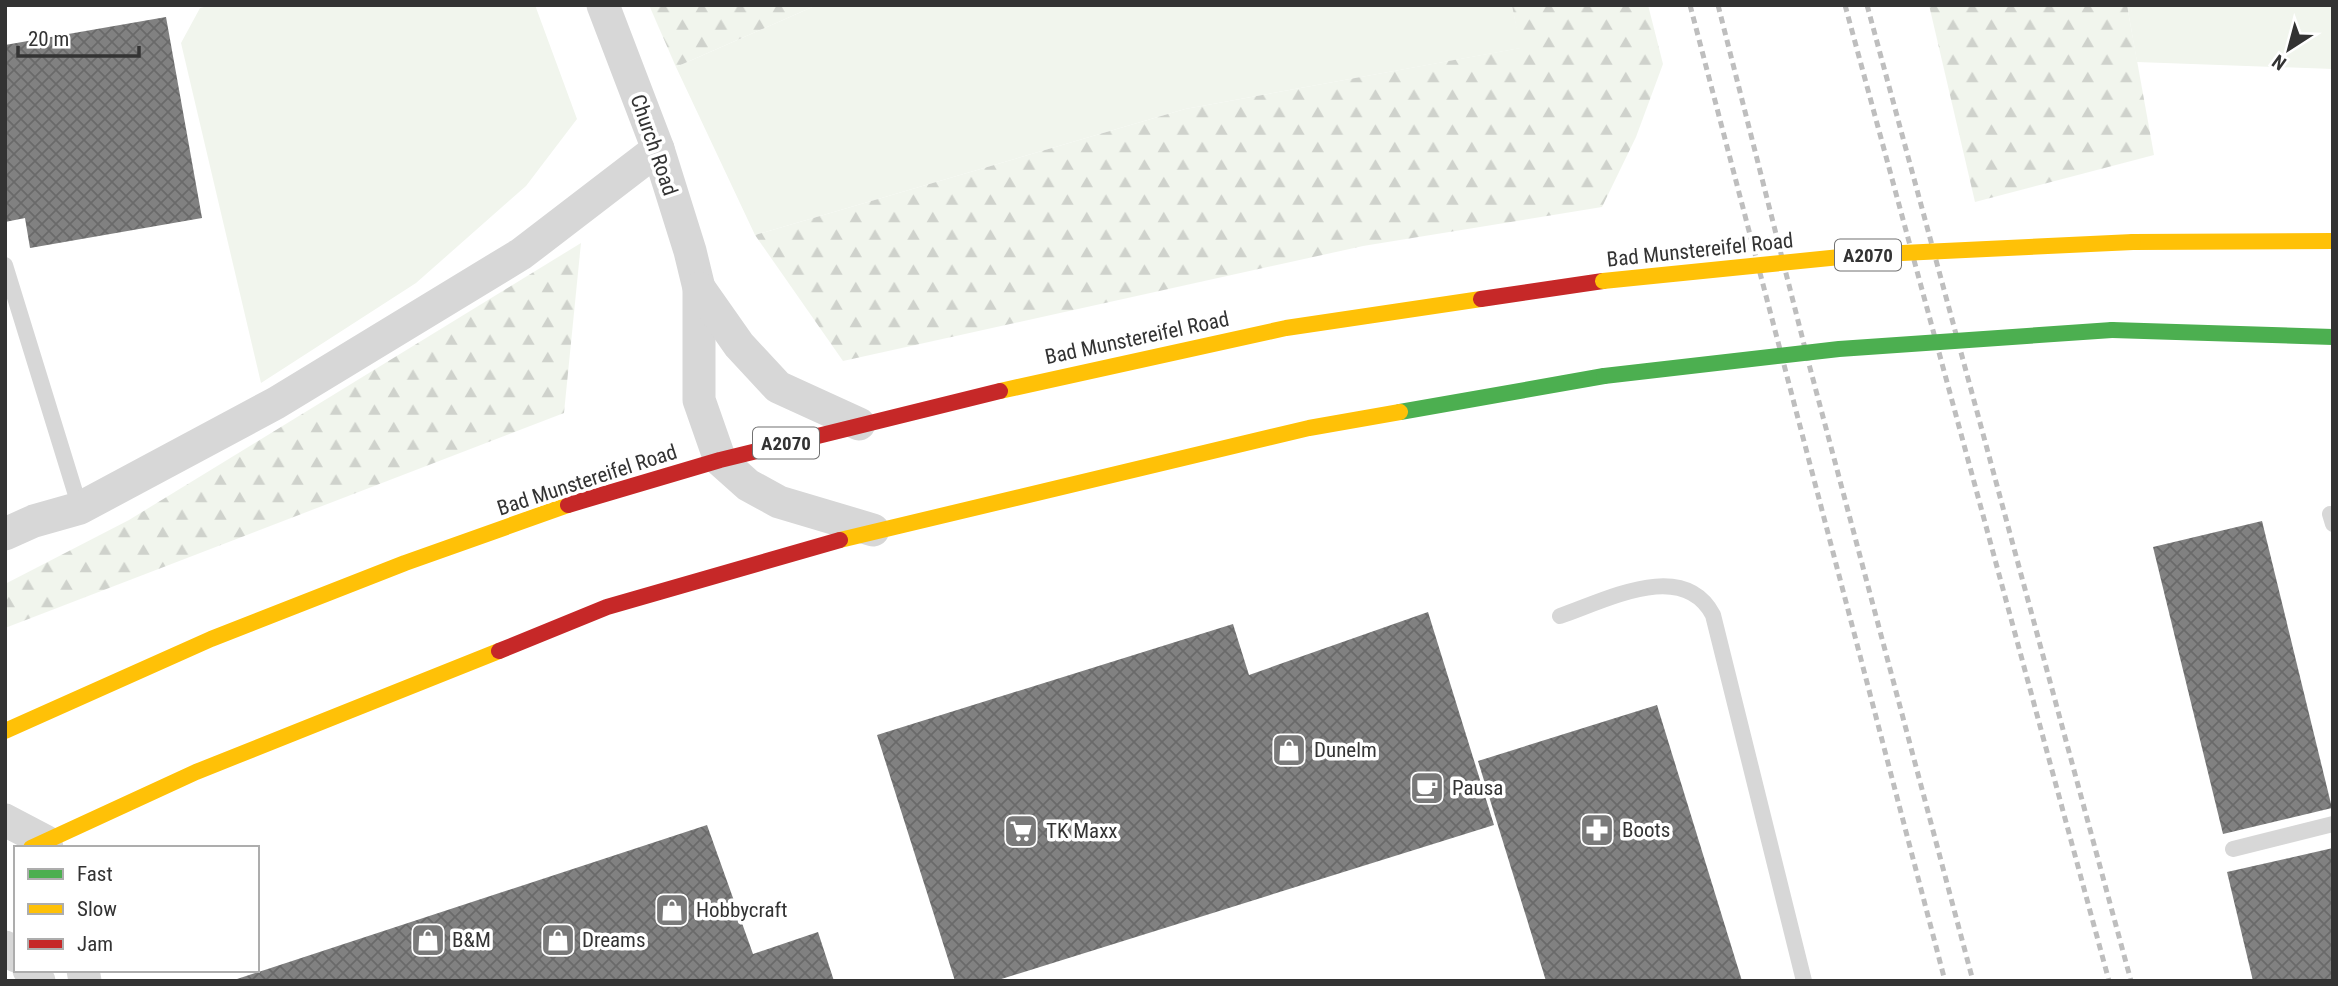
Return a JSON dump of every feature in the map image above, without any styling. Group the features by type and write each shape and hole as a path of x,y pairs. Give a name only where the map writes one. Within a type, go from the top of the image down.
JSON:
{"highway":[{"name":"Bad Munstereifel Road","path":"5,731 211,639 405,563 567,505 720,460 1079,371 1286,328 1603,281 1860,255 2133,242 2333,241"},
{"path":"41,845 196,772 607,607 873,530 1309,428 1604,376 1839,349 2112,330 2333,337"}],"street":[{"name":"Church Road","path":"603,5 658,149 699,288 699,400 720,460 748,485 779,502 873,530"},
{"path":"5,534 34,521 80,508 276,403 522,254 658,149"},
{"name":"Church Road","path":"699,288 739,345 778,387 859,424"},
{"path":"5,821 41,845"}],"lane":[{"path":"5,265 80,508"},
{"path":"1560,615 1655,586 1677,586 1692,591 1707,603 1713,615 1804,981"},
{"path":"2233,849 2333,824"}],"green space":[{"path":"212,5 535,5 577,119 526,186 416,283 261,383 181,43 200,8"},
{"path":"649,5 817,5 676,67"},
{"path":"817,5 1512,5 1521,48 1185,109 755,235 676,67"},
{"path":"1512,5 1648,5 1663,64 1636,137 1602,207 1363,246 843,361 755,235 1185,109 1520,48"},
{"path":"1929,5 2127,5 2154,155 1975,202"},
{"path":"2127,5 2333,5 2333,69 2137,62"},
{"path":"581,243 564,413 5,628 5,584 129,520"}],"building":[{"path":"166,17 202,218 30,248 25,218 5,222 5,45"},
{"path":"2262,521 2332,808 2223,834 2153,547"},
{"path":"1428,612 1494,825 995,981 955,981 877,735 1233,624 1249,675"},
{"name":"Boots","path":"1657,705 1742,981 1546,981 1478,761"},
{"path":"707,825 753,954 818,932 834,981 231,981"},
{"path":"2333,848 2333,981 2253,981 2227,872"}],"railway":[{"path":"1690,5 1945,981"},
{"path":"1718,5 1810,368 1973,981"},
{"path":"1845,5 2109,981"},
{"path":"1867,5 2131,981"}],"traffic: fast":[{"path":"2112,330 2333,337"},
{"path":"1604,376 1839,349 2112,330"},
{"path":"1400,412 1604,376"}],"traffic: slow":[{"path":"2133,242 2333,241"},
{"path":"1603,281 1860,255 2133,242"},
{"path":"1000,391 1286,328 1481,299"},
{"path":"840,540 1309,428 1400,412"},
{"path":"5,731 211,639 405,563 568,505"},
{"path":"35,846 196,772 499,651"}],"traffic: jam":[{"path":"1481,299 1603,281"},
{"path":"568,505 720,460 1000,391"},
{"path":"499,651 607,607 840,540"}],"place":[{"name":"Dunelm","path":"1289,750"},
{"name":"Pausa","path":"1427,788"},
{"name":"Boots","path":"1597,830"},
{"name":"TK Maxx","path":"1021,831"},
{"name":"Hobbycraft","path":"672,910"},
{"name":"B&M","path":"428,940"},
{"name":"Dreams","path":"558,940"}]}
